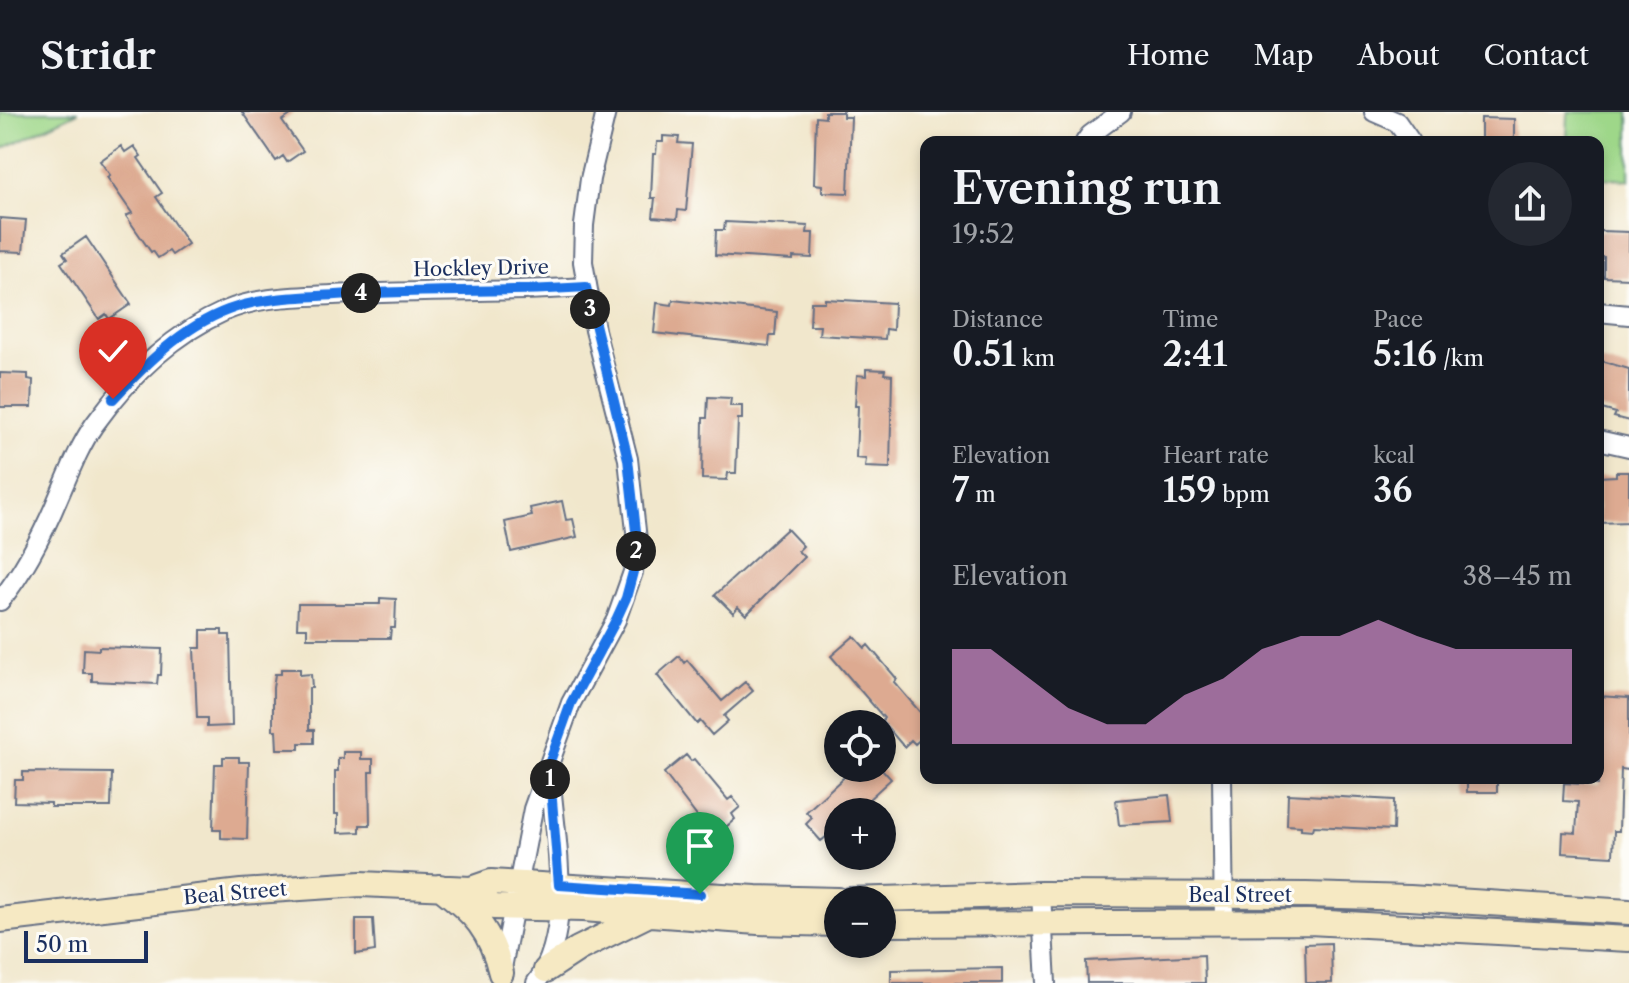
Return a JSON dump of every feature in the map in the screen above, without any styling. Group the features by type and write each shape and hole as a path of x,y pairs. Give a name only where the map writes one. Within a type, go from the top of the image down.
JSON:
{"street":[{"path":"498,978 533,809 571,703 626,598 637,540 628,459 586,287 583,243 586,203 606,112"},
{"path":"1089,136 1121,112"},
{"path":"1374,112 1397,122 1407,136"},
{"name":"Hockley Drive","path":"0,601 28,560 71,466 113,399 135,375 194,328 226,311 257,301 298,296 586,287"},
{"path":"1604,313 1629,315"},
{"path":"1604,441 1629,447"},
{"path":"541,976 559,897 549,764"},
{"path":"1222,784 1224,921"},
{"name":"Beal Street","path":"0,920 241,892 361,884 471,889 491,882 517,884 559,897 648,915 824,923"},
{"path":"440,887 461,903 484,928 492,941 498,978"},
{"name":"Beal Street","path":"471,889 493,907 513,909 559,897 824,900"},
{"path":"1041,894 1046,983"},
{"name":"Beal Street","path":"896,899 1041,894 1410,898 1629,912"},
{"path":"541,976 578,949 648,915"},
{"name":"Beal Street","path":"896,924 1224,921 1413,926 1629,939"}],"green space":[{"path":"0,112 78,112 0,150"},
{"path":"1568,112 1629,112 1629,180 1604,178 1604,136 1567,136"}],"building":[{"path":"242,112 295,112 282,121 303,151 287,162 283,156 276,161"},
{"path":"825,112 843,112 843,117 851,117 848,193 822,192 822,185 814,184 816,117 825,118"},
{"path":"1481,118 1514,119 1514,136 1481,136"},
{"path":"663,136 679,137 678,143 692,144 686,211 678,210 677,219 653,217 653,154 656,154 657,142 663,142"},
{"path":"121,146 125,152 134,146 141,156 138,158 162,193 156,197 188,244 172,255 169,251 158,258 151,252 126,216 132,213 107,177 110,175 100,161"},
{"path":"0,218 26,220 23,252 0,251"},
{"path":"725,222 808,226 807,233 813,233 812,258 793,257 793,260 715,255 716,230 724,230"},
{"path":"1604,231 1629,232 1629,278 1604,277"},
{"path":"86,237 131,304 109,319 106,314 99,319 61,263 67,259 63,253"},
{"path":"825,299 894,303 893,330 886,329 885,339 819,335 820,326 810,326 811,302 825,302"},
{"path":"673,300 777,312 775,336 770,336 769,346 654,333 657,303 672,305"},
{"path":"1604,362 1629,369 1629,421 1614,417 1616,413 1604,410"},
{"path":"866,369 885,370 884,374 892,375 890,468 865,467 866,459 856,458 857,375 866,376"},
{"path":"0,373 28,374 28,379 33,380 32,407 0,407"},
{"path":"708,397 731,398 730,406 742,406 742,419 738,419 736,473 728,473 727,480 702,479 703,418 707,418"},
{"path":"1616,472 1629,472 1629,522 1604,523 1604,477 1616,476"},
{"path":"562,501 566,520 573,519 577,537 511,552 505,522 532,516 530,508"},
{"path":"787,529 803,546 798,551 804,557 746,615 738,607 733,613 715,595"},
{"path":"380,598 396,599 395,628 391,628 390,638 307,638 307,628 297,628 298,604 380,604"},
{"path":"201,630 222,630 222,635 230,635 232,726 207,727 207,718 197,718 194,648 201,648"},
{"path":"854,636 865,648 868,645 920,712 920,739 915,744 911,740 904,747 896,738 896,710 877,710 831,656"},
{"path":"99,647 162,649 161,675 158,675 157,684 92,681 92,673 83,673 84,649 99,650"},
{"path":"679,656 684,663 687,660 722,701 745,682 753,691 724,716 728,721 712,735 700,721 697,724 657,675"},
{"path":"281,669 300,669 300,675 311,674 309,730 314,730 314,743 299,743 299,749 277,749 276,730 273,730 273,688 275,674 281,674"},
{"path":"1604,696 1629,698 1629,770 1621,769 1619,831 1614,831 1613,856 1562,853 1563,832 1576,833 1578,802 1563,801 1564,784 1604,784"},
{"path":"343,752 361,752 361,759 373,759 373,772 369,772 370,825 360,825 360,832 338,833 335,771 338,771 338,758 343,758"},
{"path":"686,755 691,761 694,759 728,800 732,797 740,807 732,814 735,819 718,834 706,820 702,823 664,773"},
{"path":"223,757 239,757 239,762 249,762 247,839 221,838 221,830 213,830 215,764 223,764"},
{"path":"23,772 112,773 111,807 51,807 51,803 14,802 15,780 23,780"},
{"path":"839,782 888,782 870,798 824,798 824,839 821,841 806,824 812,818 806,812"},
{"path":"1467,784 1497,784 1497,792 1467,792"},
{"path":"1288,794 1394,800 1393,830 1314,826 1313,830 1287,825"},
{"path":"1169,795 1172,822 1119,825 1116,800"},
{"path":"356,919 373,919 375,951 356,954"},
{"path":"1331,943 1332,983 1306,983 1305,944"},
{"path":"1204,955 1205,983 1087,983 1086,961"},
{"path":"1002,968 1002,983 891,983 891,970"}],"route":[{"path":"113,399 135,375 194,328 226,311 257,301 382,292 522,291 586,287 628,459 637,540 626,598 571,703 549,764 559,885 700,894"}]}
